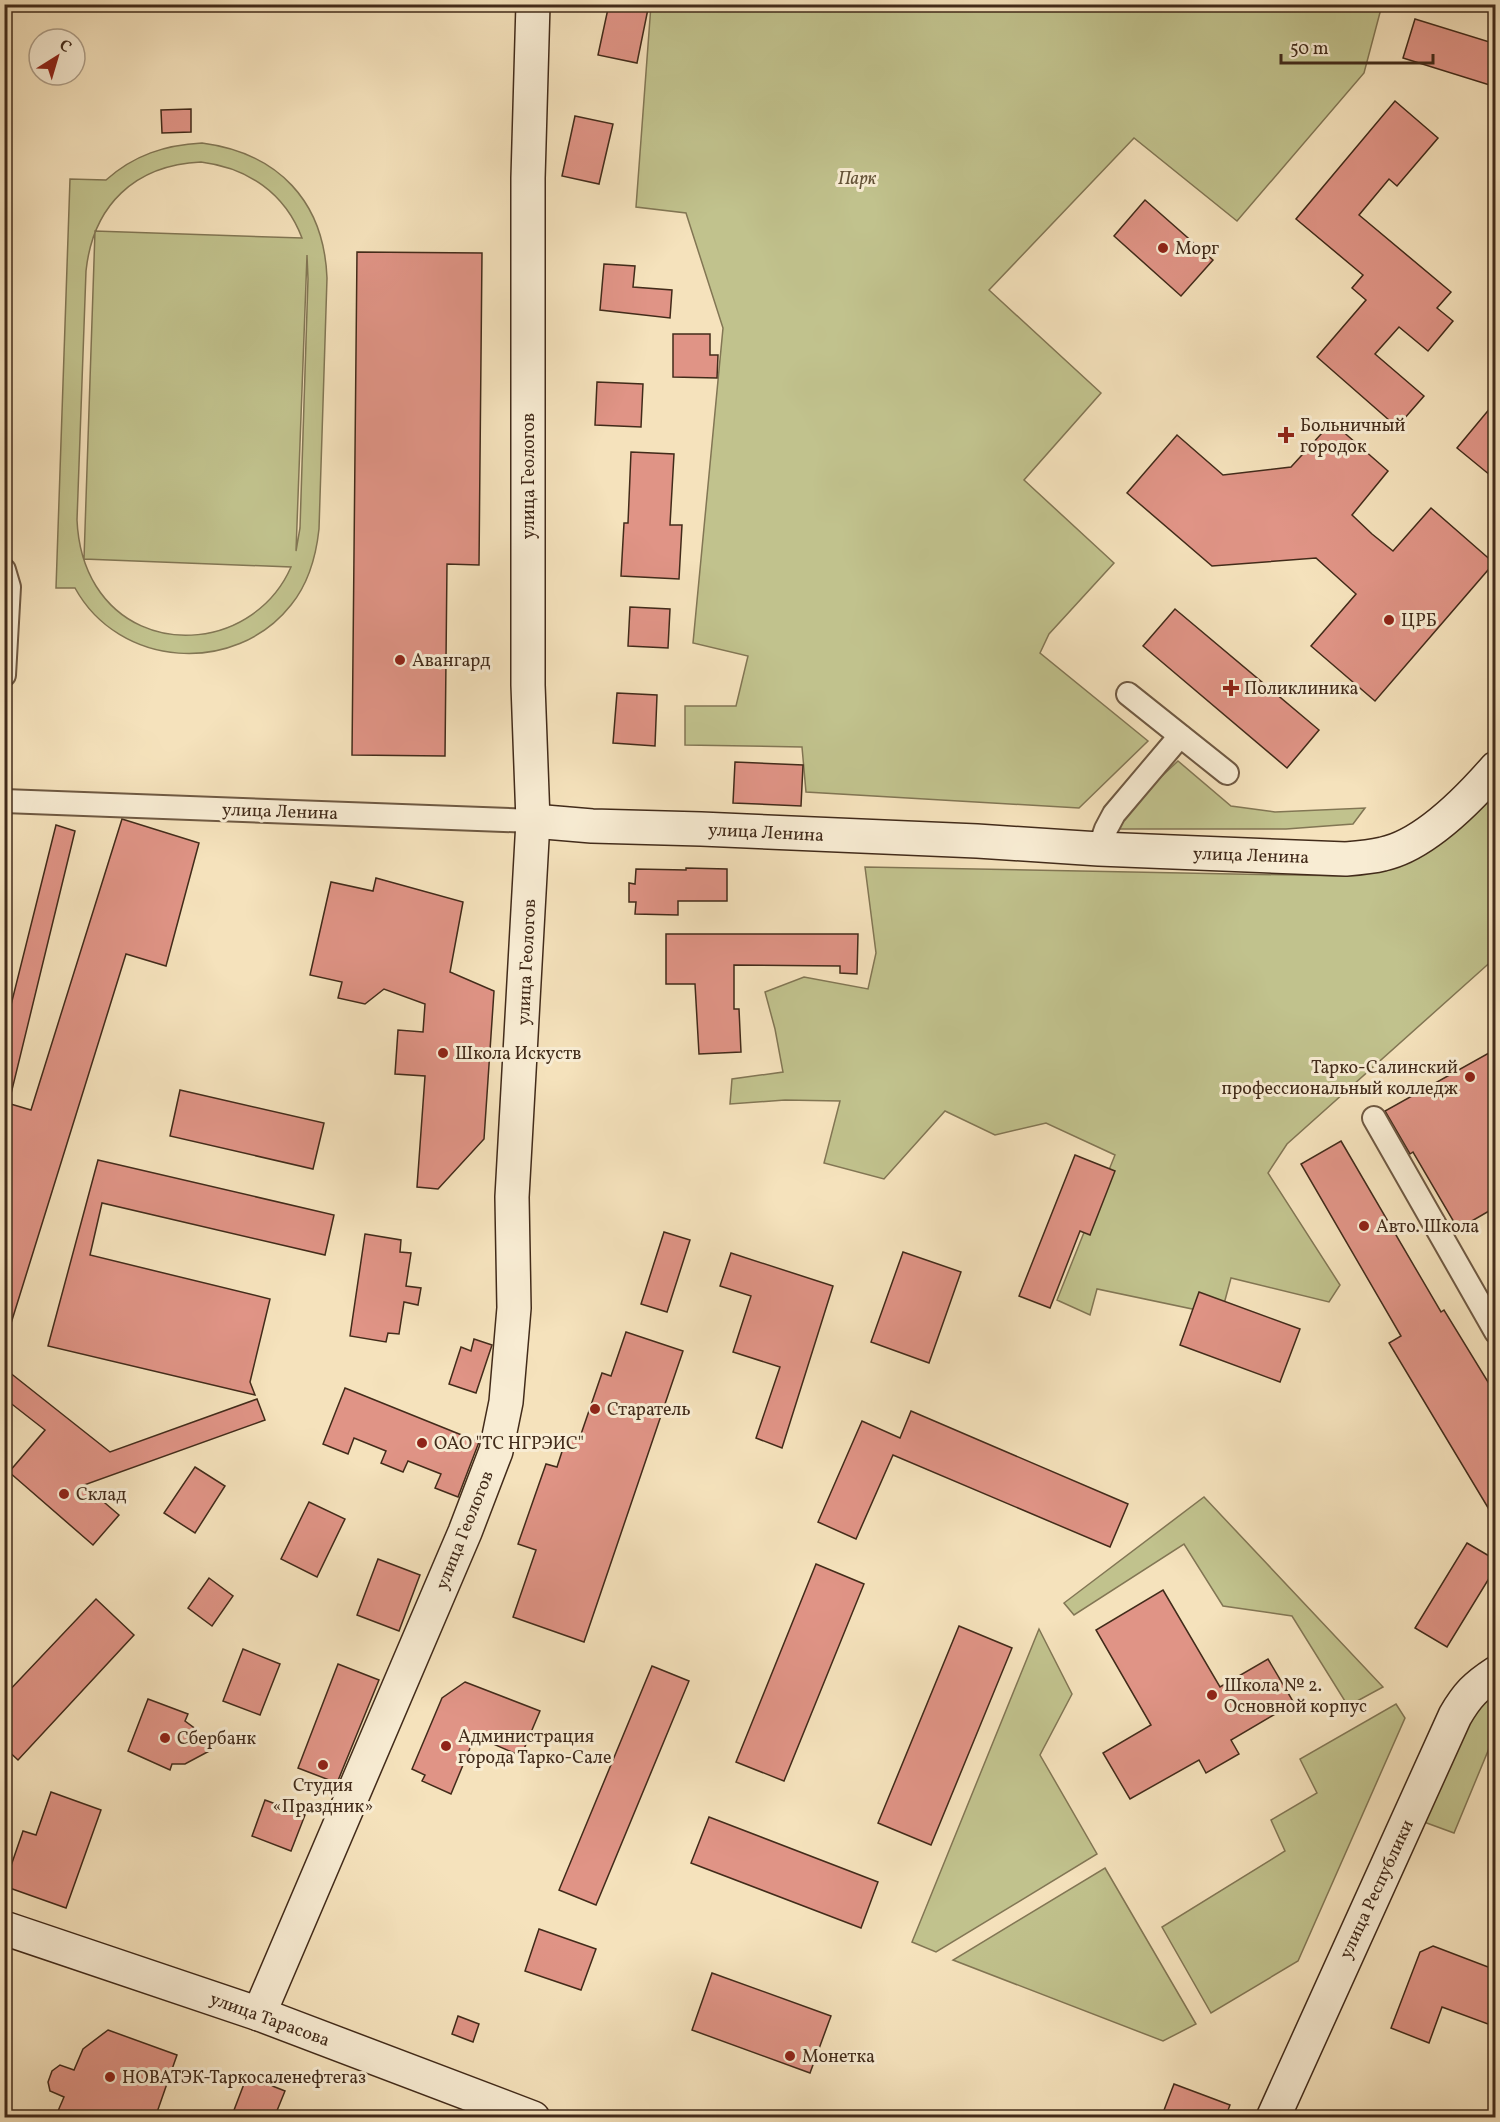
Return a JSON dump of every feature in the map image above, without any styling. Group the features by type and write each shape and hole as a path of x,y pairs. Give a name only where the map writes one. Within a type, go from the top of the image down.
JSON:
{"street":[{"name":"улица Геологов","path":"258,2014 465,1532 496,1450 506,1402 514,1308 512,1197 533,821 528,685 528,178 533,4"},
{"path":"4,570 9,587 4,675"},
{"path":"1128,694 1227,773"},
{"path":"1099,849 1114,814 1180,736"},
{"name":"улица Ленина","path":"4,801 533,821 592,826 977,841 1099,849 1346,859 1385,854 1417,839 1440,824 1496,768"},
{"path":"1374,1118 1496,1332"},
{"name":"улица Республики","path":"1273,2118 1455,1716 1464,1700 1475,1688 1496,1673"},
{"name":"улица Тарасова","path":"4,1928 258,2014 533,2118"}],"green space":[{"name":"Парк","path":"919,4 920,10 1141,4 1382,5 1364,73 1237,221 1134,138 989,290 1101,393 1024,480 1114,563 1049,634 1040,653 1148,741 1079,808 806,792 802,747 685,745 685,706 736,706 748,656 693,643 723,328 686,213 636,207 651,5"},
{"path":"202,143 253,157 274,170 292,185 306,204 317,226 324,251 327,278 319,529 314,560 303,588 291,605 267,628 240,644 210,652 178,653 148,647 119,634 95,615 75,588 56,588 70,179 106,180 128,164 151,153 175,146","holes":["201,162 234,170 263,185 286,208 302,238 96,231 108,208 137,180 177,165","95,234 84,559 291,567 274,594 252,614 226,628 198,635 169,634 141,626 116,610 96,586 88,570 82,554 77,520 86,271","307,255 300,528 296,551"]},
{"path":"1178,761 1231,806 1275,812 1365,808 1353,824 1286,829 1105,829"},
{"path":"1495,783 1495,848 1490,885 1495,907 1495,958 1287,1144 1268,1173 1340,1285 1329,1302 1231,1278 1221,1315 1097,1289 1090,1315 1057,1300 1115,1155 1046,1123 995,1135 945,1111 884,1179 824,1163 840,1101 785,1100 730,1104 732,1079 783,1072 765,992 804,977 868,989 876,953 865,867 1344,876 1460,827"},
{"path":"1204,1497 1383,1687 1348,1706 1292,1616 1223,1606 1184,1544 1074,1615 1064,1603"},
{"path":"1039,1629 1072,1694 1040,1755 1097,1854 936,1952 912,1942"},
{"path":"1495,1693 1495,1734 1454,1833 1424,1822 1464,1733 1474,1717"},
{"path":"1396,1704 1405,1718 1298,1961 1211,2013 1162,1927 1285,1851 1271,1820 1317,1793 1300,1759"},
{"path":"1105,1868 1196,2024 1163,2041 953,1960"}],"building":[{"path":"609,4 649,4 637,63 598,55"},
{"path":"1415,19 1496,44 1496,87 1403,58"},
{"path":"1395,101 1438,138 1397,186 1389,179 1359,215 1451,292 1437,308 1453,321 1428,351 1399,327 1375,354 1424,396 1397,427 1317,357 1366,300 1352,288 1363,275 1296,219"},
{"path":"191,109 191,132 162,133 161,110"},
{"path":"575,116 613,124 599,184 562,176"},
{"name":"Морг","path":"1145,200 1213,260 1181,296 1114,236"},
{"path":"357,252 482,253 479,565 447,564 445,756 352,755"},
{"path":"604,264 635,266 633,287 672,290 670,318 600,310"},
{"path":"673,334 710,334 710,355 718,355 717,378 673,377"},
{"path":"597,382 643,384 641,427 595,425"},
{"path":"1496,401 1496,480 1457,448"},
{"path":"1332,422 1388,471 1352,515 1372,534 1393,551 1431,508 1494,563 1375,701 1311,646 1356,594 1316,558 1212,566 1127,493 1177,435 1223,475 1291,467"},
{"path":"631,452 674,454 670,525 682,525 679,579 621,576 624,523 628,523"},
{"path":"630,607 670,609 668,648 628,646"},
{"name":"Поликлиника","path":"1175,609 1319,730 1287,768 1143,646"},
{"path":"617,693 657,695 655,746 613,743"},
{"path":"735,762 803,765 801,806 733,803"},
{"path":"122,819 199,843 166,966 126,954 8,1333 4,1332 4,1196 11,1174 4,1173 4,1102 31,1110"},
{"path":"56,825 75,831 11,1094 4,1093 4,1033"},
{"path":"686,868 727,869 727,901 678,901 678,915 635,914 636,902 629,902 629,883 635,884 636,869 686,870"},
{"name":"Школа Искуств","path":"376,878 463,902 450,972 494,991 484,1139 438,1189 417,1187 425,1076 395,1074 398,1030 423,1032 425,1004 384,989 365,1004 338,998 342,982 310,975 331,882 373,891"},
{"path":"666,934 858,934 857,974 840,973 840,966 734,965 734,1009 739,1009 741,1052 699,1054 695,984 666,984"},
{"path":"1496,1049 1496,1207 1458,1229 1413,1152 1410,1154 1385,1111"},
{"path":"180,1090 324,1123 313,1169 170,1136"},
{"path":"1341,1141 1441,1312 1444,1310 1496,1395 1496,1521 1389,1343 1401,1336 1301,1164"},
{"path":"1075,1155 1115,1171 1090,1235 1080,1231 1050,1308 1019,1296"},
{"path":"98,1160 334,1215 325,1255 102,1203 90,1255 270,1299 250,1382 255,1395 48,1346"},
{"path":"664,1232 690,1240 667,1312 641,1304"},
{"path":"365,1234 401,1240 400,1252 411,1253 406,1286 421,1288 418,1305 404,1302 399,1334 388,1333 386,1342 350,1336"},
{"path":"903,1252 961,1272 929,1363 871,1342"},
{"path":"731,1253 833,1286 782,1448 756,1438 780,1367 733,1352 751,1296 720,1286"},
{"path":"1199,1292 1300,1329 1280,1382 1180,1345"},
{"path":"626,1332 683,1351 584,1642 513,1617 536,1550 518,1544 546,1464 557,1467 567,1436 579,1440 602,1373 611,1376"},
{"path":"474,1339 492,1345 476,1393 449,1384 461,1347 471,1351"},
{"path":"4,1368 110,1452 257,1399 265,1420 84,1485 119,1515 93,1545 9,1472 45,1430 4,1398"},
{"name":"ОАО \"ТС НГРЭИС\"","path":"345,1388 479,1442 458,1497 435,1488 441,1474 408,1461 403,1472 381,1463 386,1451 354,1438 348,1454 323,1444"},
{"path":"911,1411 1128,1504 1110,1547 893,1455 856,1539 818,1522 862,1421 900,1438"},
{"path":"195,1467 225,1486 195,1533 164,1513"},
{"path":"309,1502 345,1519 317,1577 281,1559"},
{"path":"1467,1543 1496,1560 1496,1567 1447,1647 1415,1628"},
{"path":"378,1559 420,1575 399,1631 357,1615"},
{"path":"816,1564 864,1584 784,1781 736,1762"},
{"path":"209,1578 233,1596 212,1626 188,1608"},
{"name":"Школа № 2. Основной корпус","path":"1163,1590 1220,1687 1268,1659 1294,1703 1231,1740 1239,1754 1206,1773 1199,1760 1130,1799 1103,1753 1151,1725 1096,1630"},
{"path":"96,1599 134,1635 18,1760 4,1747 4,1696"},
{"path":"959,1626 1012,1648 931,1845 878,1823"},
{"path":"243,1649 280,1664 260,1715 223,1701"},
{"path":"338,1664 379,1680 337,1783 298,1768"},
{"path":"652,1666 689,1681 596,1905 559,1890"},
{"name":"Администрация города Тарко-Сале","path":"465,1682 540,1711 521,1756 475,1736 451,1794 422,1781 425,1775 412,1769 442,1698"},
{"name":"Сбербанк","path":"148,1699 188,1714 185,1721 197,1730 199,1743 213,1749 185,1764 172,1764 170,1770 128,1751"},
{"path":"51,1792 101,1810 66,1908 4,1886 23,1831 36,1835"},
{"path":"265,1800 305,1815 291,1851 252,1836"},
{"path":"709,1817 878,1882 861,1928 691,1863"},
{"path":"539,1929 596,1949 581,1990 525,1971"},
{"path":"1433,1946 1496,1970 1496,2027 1442,2007 1429,2043 1391,2028 1420,1952"},
{"path":"712,1973 831,2016 810,2073 692,2030"},
{"path":"458,2016 479,2024 473,2042 452,2034"},
{"name":"НОВАТЭК-Таркосаленефтегаз","path":"108,2030 177,2055 155,2118 55,2118 64,2097 50,2091 48,2082 52,2071 60,2065 74,2070 83,2049"},
{"path":"247,2076 285,2091 274,2118 231,2118"},
{"path":"1174,2084 1230,2105 1225,2118 1161,2118"}],"place":[{"name":"Морг","path":"1163,248"},
{"name":"Больничный городок","path":"1286,435"},
{"name":"ЦРБ","path":"1389,620"},
{"name":"Авангард","path":"400,660"},
{"name":"Поликлиника","path":"1231,688"},
{"name":"Школа Искуств","path":"443,1053"},
{"name":"Тарко-Салинский профессиональный колледж","path":"1470,1077"},
{"name":"Авто. Школа","path":"1364,1226"},
{"name":"Старатель","path":"595,1409"},
{"name":"ОАО \"ТС НГРЭИС\"","path":"422,1443"},
{"name":"Склад","path":"64,1494"},
{"name":"Школа № 2. Основной корпус","path":"1212,1695"},
{"name":"Сбербанк","path":"165,1738"},
{"name":"Администрация города Тарко-Сале","path":"446,1746"},
{"name":"Студия «Праздник»","path":"323,1765"},
{"name":"Монетка","path":"790,2056"},
{"name":"НОВАТЭК-Таркосаленефтегаз","path":"110,2077"}]}
